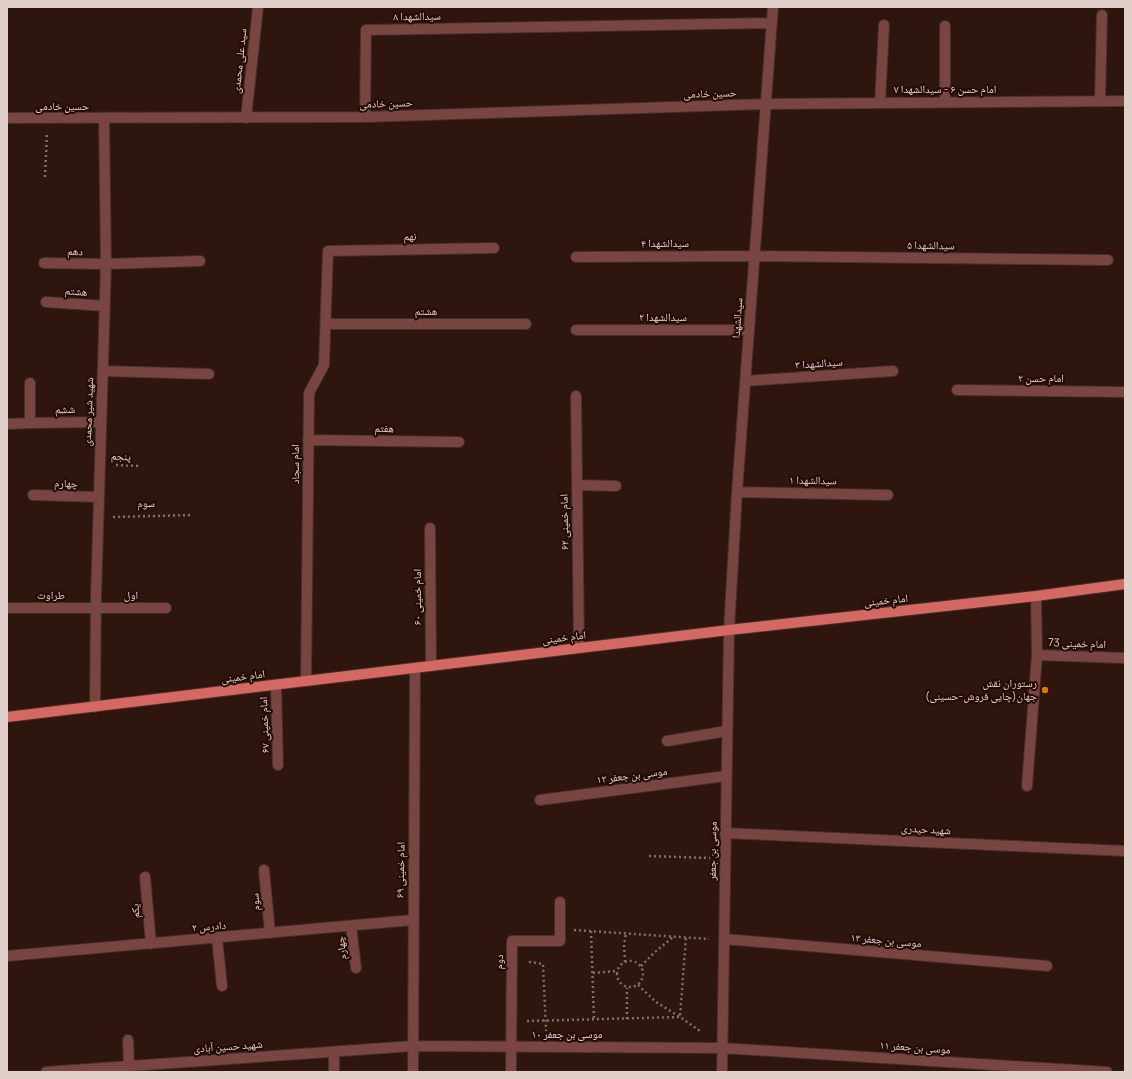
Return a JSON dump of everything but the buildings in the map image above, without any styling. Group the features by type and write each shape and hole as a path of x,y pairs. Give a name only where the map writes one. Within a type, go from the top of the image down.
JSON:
{"main road":[{"name":"امام خمینی","path":"7,717 729,630 1036,596 1125,584"}],"street":[{"name":"سید علی محمدی","path":"246,118 258,7"},
{"name":"سیدالشهدا","path":"729,630 737,492 773,7"},
{"path":"1100,101 1102,15"},
{"name":"سیدالشهدا ۸","path":"365,117 366,30 771,23"},
{"path":"880,103 884,25"},
{"path":"945,26 945,102"},
{"name":"امام حسن ۶ - سیدالشهدا ۷","path":"765,104 1125,101"},
{"name":"حسین خادمی","path":"7,118 365,117 765,104"},
{"name":"شهید شیر محمدی","path":"95,707 99,464 106,264 104,118"},
{"name":"نهم","path":"328,251 494,248"},
{"name":"امام سجاد","path":"306,681 309,392 324,365 328,251"},
{"name":"سیدالشهدا ۴","path":"576,257 754,256"},
{"name":"سیدالشهدا ۵","path":"754,256 1108,260"},
{"path":"106,264 200,261"},
{"name":"دهم","path":"44,263 106,264"},
{"name":"هشتم","path":"46,302 105,306"},
{"name":"هشتم","path":"326,324 526,324"},
{"name":"سیدالشهدا ۲","path":"576,330 749,330"},
{"path":"103,371 209,374"},
{"name":"سیدالشهدا ۳","path":"745,381 893,371"},
{"path":"30,383 30,423"},
{"name":"امام حسن ۲","path":"957,390 1125,392"},
{"name":"امام خمینی ۶۲","path":"576,396 579,648"},
{"name":"ششم","path":"7,424 101,422"},
{"name":"هفتم","path":"308,440 459,442"},
{"path":"577,485 616,486"},
{"name":"سیدالشهدا ۱","path":"737,492 888,495"},
{"name":"چهارم","path":"32,495 99,497"},
{"name":"امام خمینی ۶۰","path":"430,528 431,666"},
{"name":"امام خمینی 73","path":"1036,596 1038,654 1125,658"},
{"name":"طراوت","path":"7,608 96,608"},
{"name":"اول","path":"96,608 166,608"},
{"name":"موسی بن جعفر","path":"722,1072 729,630"},
{"path":"1027,786 1038,654"},
{"name":"امام خمینی ۶۹","path":"413,1072 415,668"},
{"name":"امام خمینی ۶۷","path":"276,685 278,765"},
{"path":"667,741 727,731"},
{"name":"موسی بن جعفر ۱۲","path":"540,800 726,776"},
{"name":"شهید حیدری","path":"726,833 1125,851"},
{"name":"سوم","path":"264,870 270,933"},
{"name":"یکم","path":"146,877 151,944"},
{"path":"560,902 560,929"},
{"name":"دادرس ۲","path":"7,956 413,920"},
{"name":"چهارم","path":"351,926 356,968"},
{"name":"دوم","path":"511,1047 512,940 560,941 560,929"},
{"path":"217,938 222,986"},
{"name":"موسی بن جعفر ۱۳","path":"724,940 1047,966"},
{"path":"128,1040 128,1066"},
{"name":"موسی بن جعفر ۱۰","path":"413,1046 722,1048"},
{"name":"شهید حسین آبادی","path":"46,1072 413,1046"},
{"path":"511,1047 511,1072"},
{"name":"موسی بن جعفر ۱۱","path":"722,1048 1107,1072"},
{"path":"334,1052 334,1072"}],"path":[{"path":"45,177 47,118"},
{"name":"پنجم","path":"99,464 141,466"},
{"name":"سوم","path":"98,517 193,515"},
{"path":"649,856 725,859"},
{"path":"560,929 724,940"},
{"path":"591,931 594,1020"},
{"path":"625,962 624,945 626,933"},
{"path":"641,966 674,936"},
{"path":"680,1017 686,937"},
{"path":"530,940 530,962 544,964 546,1047"},
{"path":"632,960 641,966 643,976 638,985 627,988 618,982 616,971 622,962 632,960"},
{"path":"593,973 616,971"},
{"path":"638,985 656,1002 680,1017"},
{"path":"627,988 627,1018"},
{"path":"511,1022 680,1017"}],"place":[{"name":"رستوران نقش جهان(چایی فروش-حسینی)","path":"1045,690"}]}
